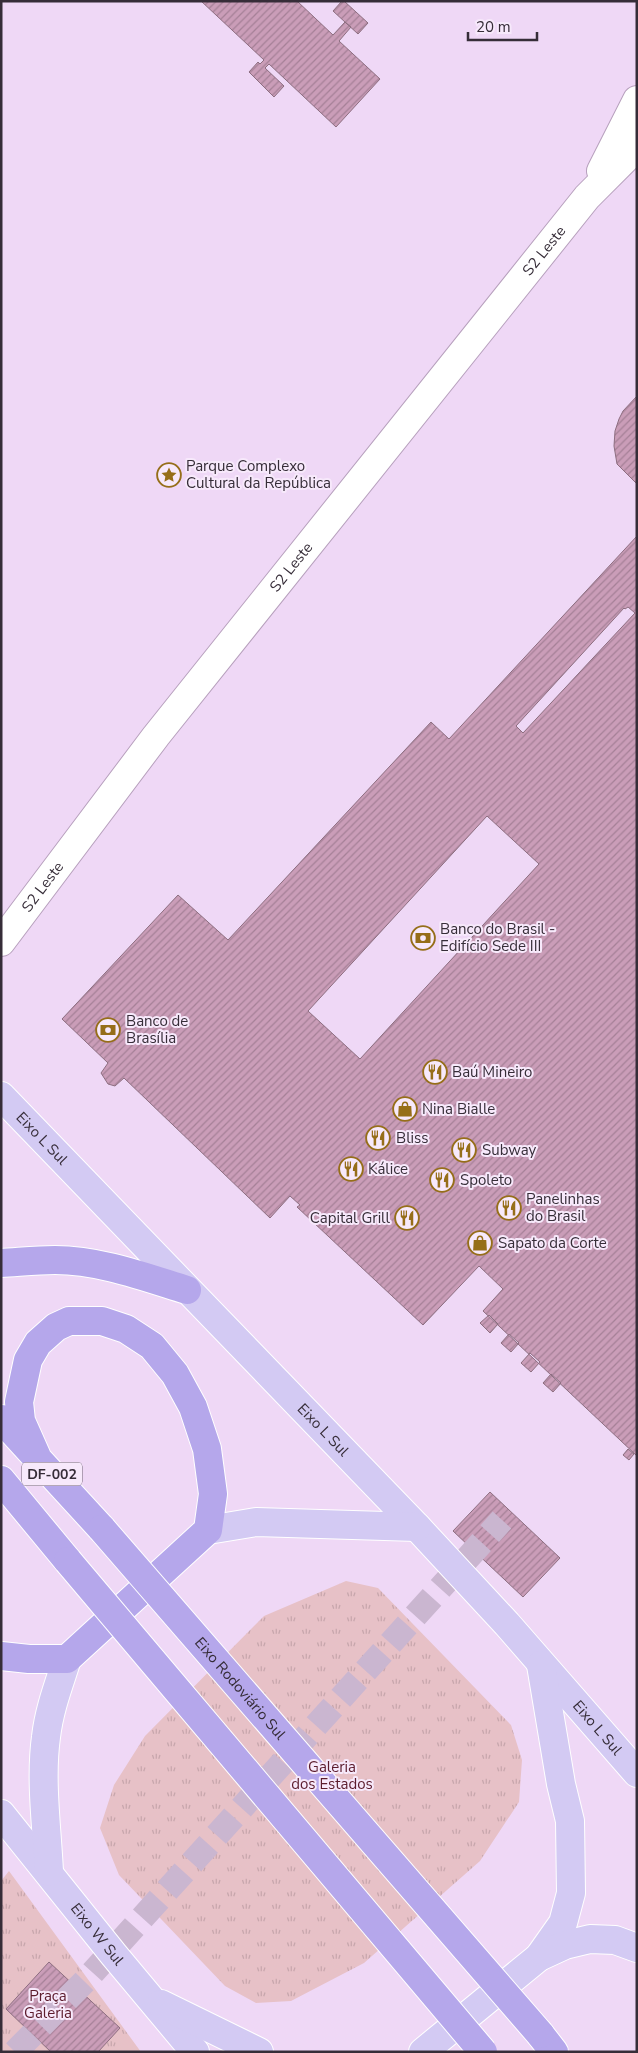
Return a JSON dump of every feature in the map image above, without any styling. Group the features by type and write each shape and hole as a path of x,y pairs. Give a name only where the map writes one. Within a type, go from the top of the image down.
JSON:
{"highway":[{"path":"1,1263 57,1260 91,1264 127,1271 187,1290"},
{"path":"1,1656 67,1659 208,1530 214,1494 207,1450 193,1407 175,1374 152,1346 126,1329 102,1321 69,1321 56,1327 38,1343 28,1360 19,1402 21,1421 37,1456"},
{"name":"Eixo Rodoviário Sul","path":"1,1419 102,1529 547,2043"},
{"name":"DF-002","path":"3,1483 483,2052"}],"main road":[{"name":"S2 Leste","path":"587,197 637,100"},
{"name":"S2 Leste","path":"1,942 156,736 587,197 637,147"},
{"name":"Eixo L Sul","path":"1,1096 418,1527 507,1624 637,1773"},
{"path":"208,1530 256,1522 418,1527"},
{"path":"49,1872 45,1781 46,1737 53,1700 67,1659"},
{"path":"540,1957 563,1923 572,1893 570,1821 561,1784 541,1665"},
{"name":"Eixo W Sul","path":"1,1814 195,2052"},
{"path":"423,2052 540,1957 565,1945 590,1939 615,1940 637,1948"},
{"path":"151,1998 259,2052"}],"green space":[{"name":"Galeria dos Estados","path":"346,1581 378,1588 511,1725 522,1760 519,1802 480,1861 364,1963 291,2001 256,2003 225,1986 119,1875 100,1828 114,1785 145,1736 264,1616"},
{"name":"Praça Galeria","path":"9,1871 141,2052 1,2052 1,1881"}],"building":[{"path":"201,1 297,1 333,35 345,22 351,27 339,41 380,79 336,127 269,64 265,68 284,86 274,97 249,72 258,62 260,64 264,60"},
{"path":"342,1 368,23 358,34 333,11"},
{"path":"637,396 637,484 617,464 614,446 615,431 619,419 623,411"},
{"path":"637,536 637,1456 483,1311 503,1289 479,1266 423,1325 297,1207 300,1205 290,1196 270,1218 124,1078 115,1086 108,1084 101,1073 108,1063 62,1019 178,895 228,940 431,722 449,739","holes":["628,607 635,613 523,733 516,726 624,608"]},
{"name":"Banco do Brasil - Edifício Sede III","path":"487,816 539,864 360,1059 308,1011"},
{"path":"489,1315 498,1324 490,1333 480,1323"},
{"path":"509,1334 519,1343 511,1352 501,1343"},
{"path":"530,1353 540,1362 531,1372 521,1363"},
{"path":"551,1374 561,1383 553,1392 543,1383"},
{"path":"628,1449 634,1454 629,1460 623,1455"},
{"path":"490,1492 560,1558 523,1597 453,1531"},
{"path":"49,1962 120,2028 98,2052 51,2052 6,2009"}],"tunnel":[{"path":"15,2052 86,1980 502,1520"}],"place":[{"name":"Parque Complexo Cultural da República","path":"169,475"},
{"name":"Banco do Brasil - Edifício Sede III","path":"423,938"},
{"name":"Banco de Brasília","path":"108,1030"},
{"name":"Baú Mineiro","path":"435,1072"},
{"name":"Nina Bialle","path":"405,1109"},
{"name":"Bliss","path":"378,1138"},
{"name":"Subway","path":"464,1150"},
{"name":"Kálice","path":"351,1169"},
{"name":"Spoleto","path":"442,1180"},
{"name":"Panelinhas do Brasil","path":"509,1208"},
{"name":"Capital Grill","path":"407,1218"},
{"name":"Sapato da Corte","path":"480,1243"}]}
